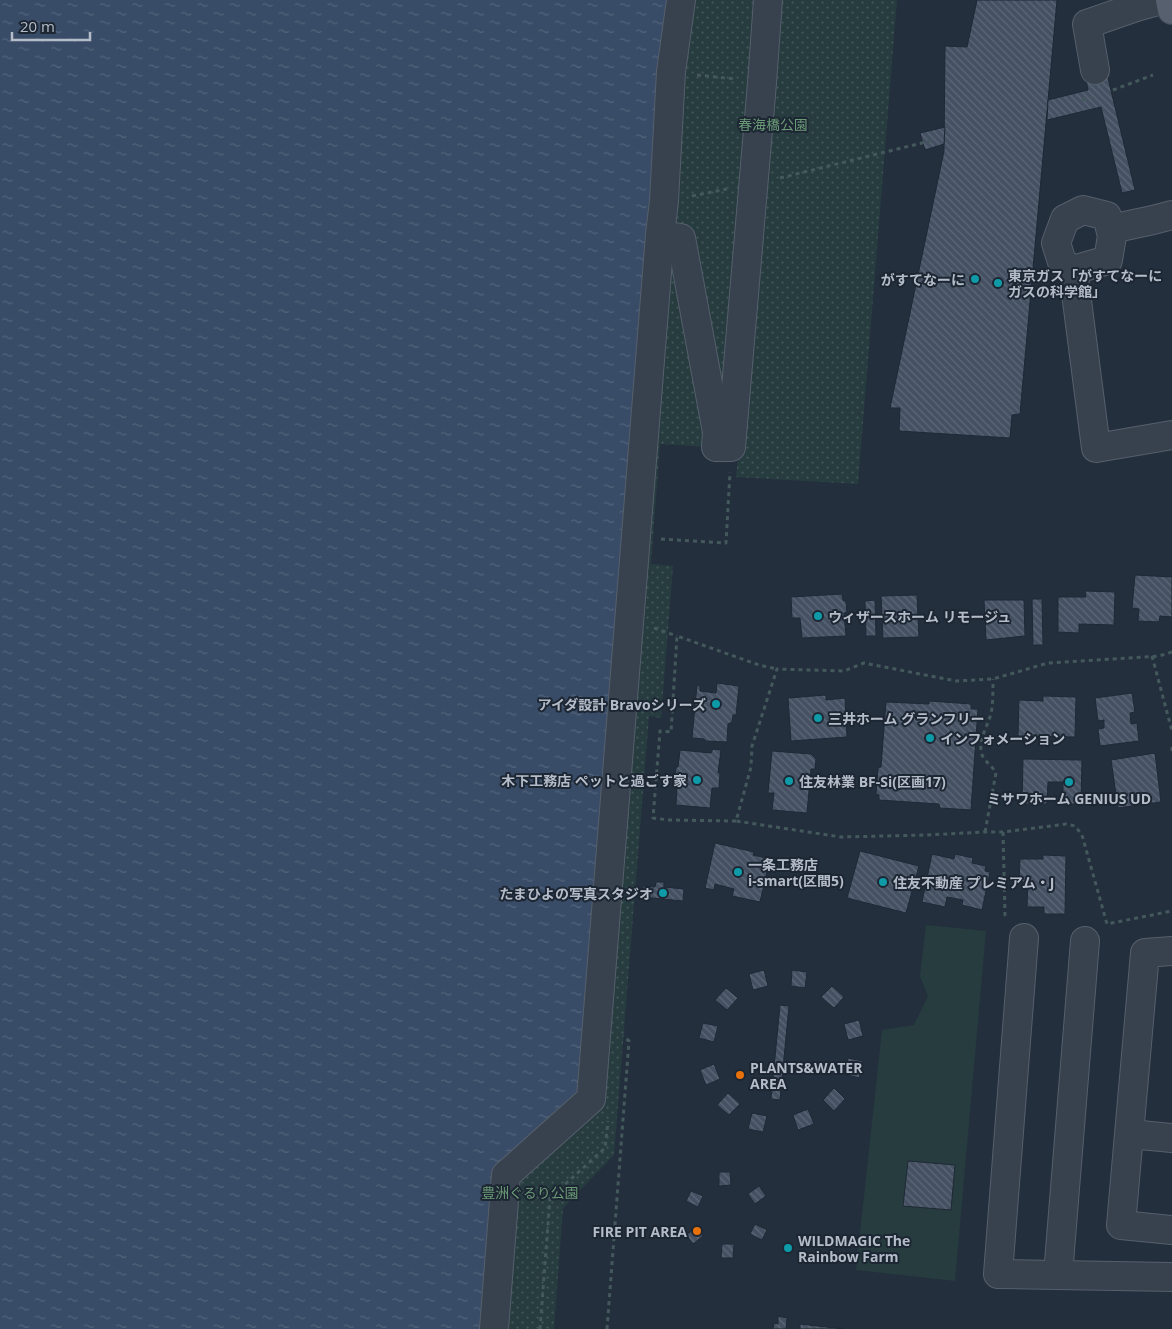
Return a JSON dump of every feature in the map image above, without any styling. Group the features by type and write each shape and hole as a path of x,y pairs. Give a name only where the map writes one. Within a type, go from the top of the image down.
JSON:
{"main road":[{"path":"1170,0 1172,10"}],"street":[{"path":"494,1329 506,1175 591,1099 664,201 671,72 681,0"},
{"path":"660,235 681,238 717,432 716,448 731,447 768,0"},
{"path":"1096,70 1087,24 1161,0"},
{"path":"1073,270 1108,260 1112,236 1107,216 1083,210 1065,220 1056,243 1062,262 1073,270 1096,448 1172,435"},
{"path":"1111,229 1172,215"},
{"path":"1024,938 998,1274 1172,1277"},
{"path":"1058,1275 1085,941"},
{"path":"1172,951 1145,953 1121,1225 1172,1230"},
{"path":"1130,1134 1172,1138"}],"path":[{"path":"671,72 762,83"},
{"path":"664,201 754,184 930,142"},
{"path":"656,538 726,543 731,447"},
{"path":"648,626 759,665 777,669 844,671 864,663 956,681 992,679 1048,664 1159,656 1172,652"},
{"path":"678,636 671,732 660,731 653,818 736,821 841,837 1003,832 1066,824 1075,826 1082,835 1107,924 1172,911"},
{"path":"1152,656 1172,731"},
{"path":"736,821 751,768 752,746 777,669"},
{"path":"985,832 996,772 983,758 981,748 983,732 992,709 992,679"},
{"path":"1172,747 1172,752"},
{"path":"1003,832 1005,915 1024,938"},
{"path":"607,1329 629,1041 616,1031"},
{"path":"540,1329 550,1198 605,1148"}],"green space":[{"path":"669,0 897,0 858,484 736,477 739,449 660,444 651,564 673,566 661,718 649,716 614,1155 563,1208 554,1329 482,1329"},
{"path":"926,925 986,931 955,1281 856,1270 882,1030 914,1025 928,996 920,976"}],"water":[{"path":"0,0 668,0 586,1095 492,1173 480,1329 0,1329"}],"building":[{"name":"がすてなーに","path":"977,0 1057,0 1020,414 1012,415 1010,438 899,431 900,408 890,408 944,151 945,46 967,47"},
{"path":"1107,74 1135,190 1122,193 1101,107 1047,120 1048,100 1088,90 1086,80"},
{"path":"945,127 944,144 925,150 920,133"},
{"path":"1135,575 1172,577 1172,617 1160,616 1159,622 1138,621 1139,609 1132,608"},
{"path":"1085,591 1115,592 1114,625 1079,624 1079,633 1058,632 1058,597 1086,597"},
{"name":"ウィザースホーム リモージュ","path":"842,594 843,600 846,602 847,612 844,613 846,636 802,638 800,618 792,618 791,597"},
{"path":"917,595 919,637 883,638 881,596"},
{"path":"1032,599 1042,599 1043,645 1033,645"},
{"path":"875,600 876,636 866,636 865,601"},
{"path":"984,600 1024,600 1025,636 986,640"},
{"name":"アイダ設計 Bravoシリーズ","path":"717,683 739,686 736,715 733,715 732,722 728,724 727,742 692,738 697,685 700,686 700,691 716,693"},
{"path":"1132,693 1135,712 1130,713 1131,724 1137,723 1139,741 1100,746 1098,729 1104,728 1104,720 1098,721 1095,698"},
{"name":"三井ホーム グランフリー","path":"826,695 826,700 845,698 847,737 791,741 788,698"},
{"path":"1043,696 1076,697 1075,737 1018,736 1019,700 1043,701"},
{"name":"インフォメーション","path":"929,701 971,704 971,709 978,709 971,810 940,808 939,804 879,800 879,795 876,794 878,768 881,767 886,702 929,704"},
{"name":"木下工務店 ペットと過ごす家","path":"713,749 721,750 718,773 720,773 719,788 712,788 710,808 676,805 677,788 674,788 680,750 711,753"},
{"name":"住友林業 BF-Si(区画17)","path":"772,751 811,754 816,759 815,769 811,769 807,813 772,810 774,793 768,793"},
{"path":"1155,753 1161,802 1118,808 1111,760"},
{"name":"ミサワホーム GENIUS UD","path":"1023,759 1082,760 1081,804 1063,804 1063,782 1048,782 1047,804 1022,804"},
{"name":"一条工務店 i-smart(区間5)","path":"715,843 754,852 753,855 770,859 760,902 732,896 734,889 715,884 714,890 705,888"},
{"name":"住友不動産 プレミアム・J","path":"860,851 919,866 906,913 847,898"},
{"path":"932,854 954,859 955,854 973,858 972,863 986,866 985,871 990,872 982,910 962,905 963,900 947,897 945,907 922,902"},
{"path":"1043,855 1066,856 1065,914 1044,914 1044,907 1027,907 1028,882 1019,882 1020,859 1043,859"},
{"name":"たまひよの写真スタジオ","path":"656,882 664,882 664,887 684,889 683,901 642,897 643,886 655,887"},
{"path":"764,970 768,986 753,990 749,974"},
{"path":"792,970 807,972 805,988 791,986"},
{"path":"832,986 844,997 834,1008 821,997"},
{"path":"726,988 738,998 727,1010 715,1000"},
{"path":"780,1005 789,1006 780,1100 771,1099"},
{"path":"859,1020 863,1036 848,1040 844,1024"},
{"path":"703,1023 718,1026 714,1042 699,1038"},
{"path":"848,1058 863,1061 859,1078 844,1074"},
{"path":"714,1064 720,1079 706,1085 700,1070"},
{"path":"834,1088 845,1099 834,1111 823,1100"},
{"path":"728,1093 740,1104 729,1115 717,1105"},
{"path":"808,1109 814,1124 798,1130 793,1115"},
{"path":"752,1113 767,1116 763,1132 748,1129"},
{"path":"908,1161 955,1165 951,1210 903,1206"},
{"path":"719,1172 730,1172 731,1185 719,1186"},
{"path":"759,1186 766,1196 755,1204 748,1194"},
{"path":"691,1191 703,1196 698,1207 686,1201"},
{"path":"755,1224 767,1230 762,1240 750,1234"},
{"path":"697,1227 703,1236 693,1244 686,1235"},
{"path":"722,1244 734,1244 733,1258 721,1258"},
{"path":"778,1316 787,1318 786,1329 773,1329 774,1323 778,1324"},
{"path":"800,1324 844,1329 800,1329"}],"place":[{"name":"がすてなーに","path":"975,279"},
{"name":"東京ガス「がすてなーに ガスの科学館」","path":"998,283"},
{"name":"ウィザースホーム リモージュ","path":"818,616"},
{"name":"アイダ設計 Bravoシリーズ","path":"716,704"},
{"name":"三井ホーム グランフリー","path":"818,718"},
{"name":"インフォメーション","path":"930,738"},
{"name":"木下工務店 ペットと過ごす家","path":"697,780"},
{"name":"住友林業 BF-Si(区画17)","path":"789,781"},
{"name":"ミサワホーム GENIUS UD","path":"1069,782"},
{"name":"一条工務店 i-smart(区間5)","path":"738,872"},
{"name":"住友不動産 プレミアム・J","path":"883,882"},
{"name":"たまひよの写真スタジオ","path":"663,893"},
{"name":"PLANTS&WATER AREA","path":"740,1075"},
{"name":"FIRE PIT AREA","path":"697,1231"},
{"name":"WILDMAGIC The Rainbow Farm","path":"788,1248"}],"park label":[{"name":"春海橋公園","path":"773,124"},
{"name":"豊洲ぐるり公園","path":"530,1192"}]}
